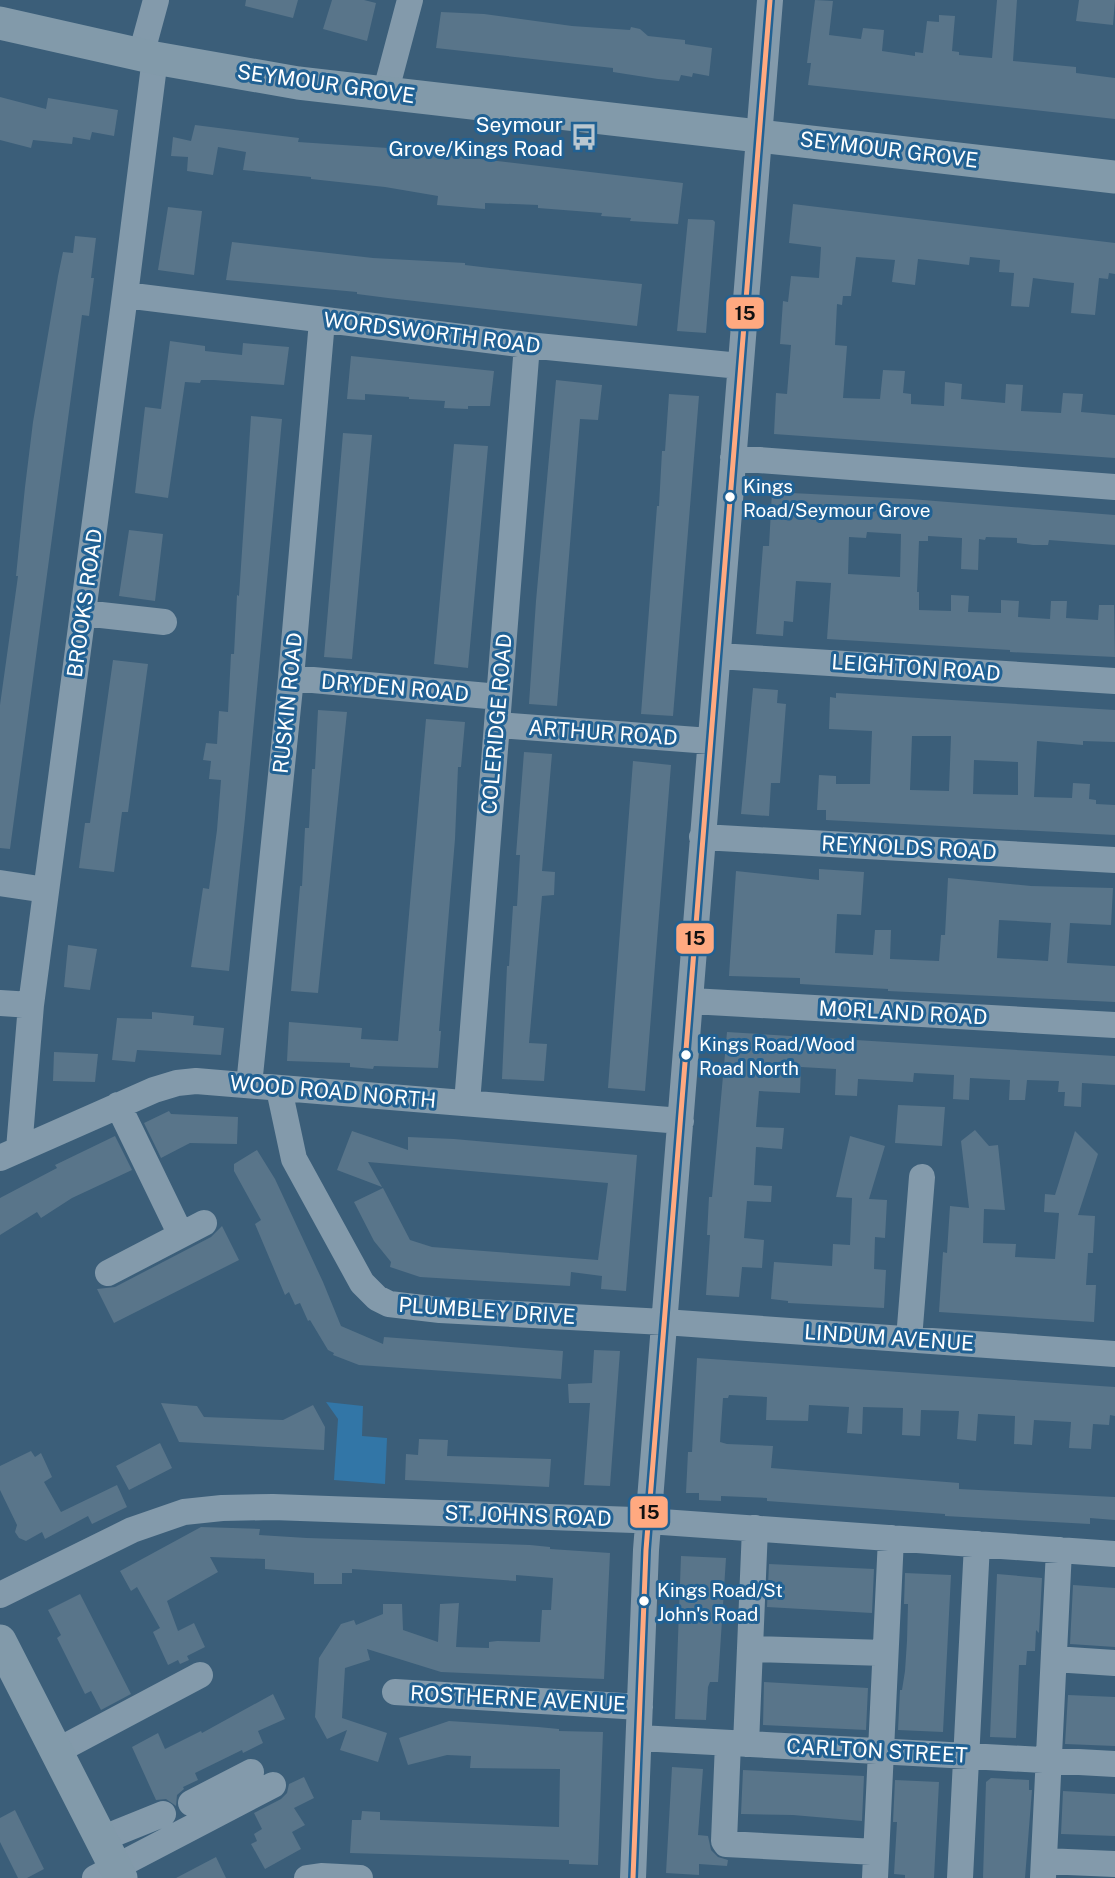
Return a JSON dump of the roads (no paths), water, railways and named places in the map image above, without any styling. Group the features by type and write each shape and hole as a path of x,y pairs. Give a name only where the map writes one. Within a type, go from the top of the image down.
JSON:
{"main road":[{"name":"SEYMOUR GROVE","path":"0,23 148,57 298,83 1115,177"},
{"path":"0,1641 57,1751 108,1865"}],"street":[{"name":"BROOKS ROAD","path":"10,1154 125,295 156,0"},
{"path":"385,94 410,0"},
{"path":"632,1878 648,1521 770,0"},
{"name":"WORDSWORTH ROAD","path":"125,295 527,345 740,366"},
{"name":"RUSKIN ROAD","path":"249,1085 291,678 322,321"},
{"name":"COLERIDGE ROAD","path":"467,1103 527,345"},
{"path":"733,458 1115,487"},
{"path":"83,613 164,622"},
{"name":"LEIGHTON ROAD","path":"718,656 1115,681"},
{"name":"DRYDEN ROAD","path":"291,678 499,697"},
{"name":"ARTHUR ROAD","path":"497,725 710,741"},
{"name":"REYNOLDS ROAD","path":"702,836 1115,860"},
{"path":"0,883 46,890"},
{"name":"MORLAND ROAD","path":"691,1001 1115,1025"},
{"path":"0,1003 30,1005"},
{"name":"WOOD ROAD NORTH","path":"10,1154 118,1105 177,1083 196,1081 681,1121"},
{"name":"PLUMBLEY DRIVE","path":"279,1089 293,1159 362,1283 377,1298 389,1304 440,1310 664,1322"},
{"path":"118,1105 181,1236"},
{"path":"909,1339 922,1177"},
{"path":"108,1273 204,1223"},
{"name":"LINDUM AVENUE","path":"664,1322 1115,1354"},
{"name":"ST. JOHNS ROAD","path":"0,1595 132,1530 184,1512 222,1508 273,1507 648,1521 1115,1553"},
{"path":"755,1528 750,1649 724,1840 726,1844 876,1852"},
{"path":"875,1878 891,1538"},
{"path":"960,1878 977,1544"},
{"path":"1059,1550 1044,1869 1115,1864"},
{"path":"750,1649 885,1653"},
{"path":"1054,1659 1115,1662"},
{"path":"57,1751 200,1675"},
{"name":"ROSTHERNE AVENUE","path":"395,1692 640,1707"},
{"name":"CARLTON STREET","path":"639,1738 1115,1764"},
{"path":"108,1865 262,1779 191,1803"},
{"path":"108,1865 163,1814"},
{"path":"307,1878 360,1878"}],"place":[{"name":"Seymour Grove/Kings Road","path":"584,137"},
{"name":"Kings Road/Seymour Grove","path":"730,497"},
{"name":"Kings Road/Wood Road North","path":"686,1055"},
{"name":"Kings Road/St John's Road","path":"644,1601"}]}
